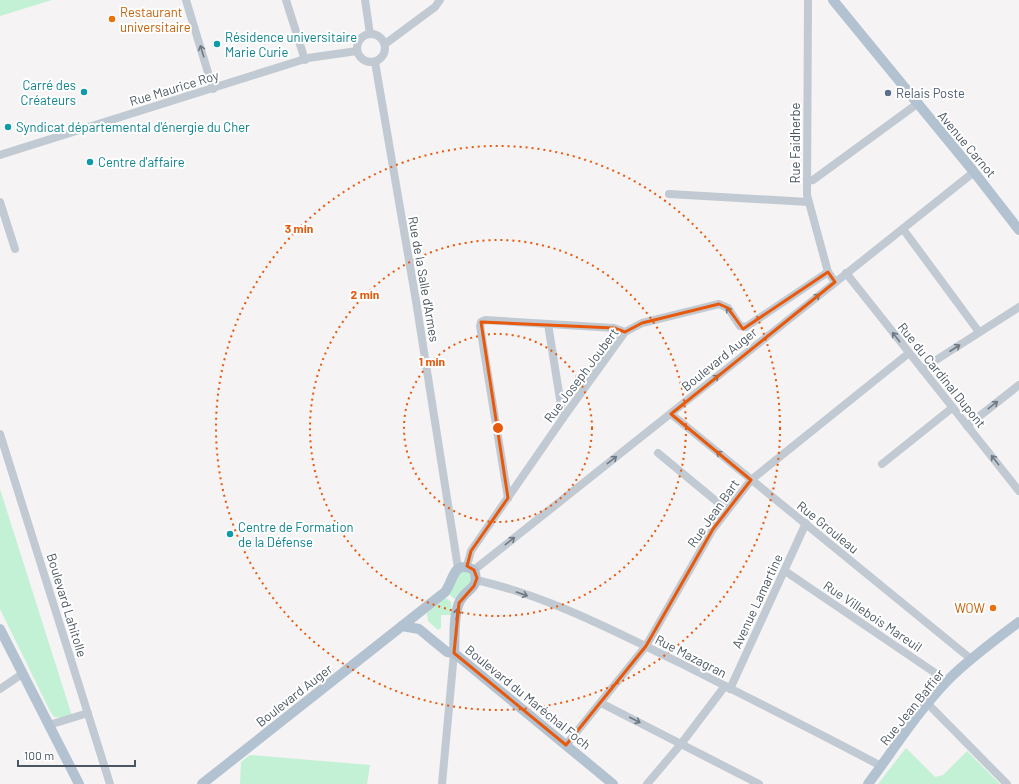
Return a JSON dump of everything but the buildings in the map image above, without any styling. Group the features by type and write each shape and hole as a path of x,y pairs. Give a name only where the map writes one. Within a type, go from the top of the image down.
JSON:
{"main road":[{"name":"Avenue Carnot","path":"833,0 974,172 1019,230"},
{"name":"Boulevard Auger","path":"202,784 445,592 473,572"},
{"path":"454,653 459,603 474,586 473,572"},
{"path":"425,608 420,616 422,628 429,637 443,642 450,641 455,635"},
{"name":"Rue Jean Baffier","path":"868,784 947,681 971,659 1019,622"},
{"name":"Boulevard du Maréchal Foch","path":"402,626 419,629 447,652 454,653 613,784"},
{"path":"0,629 79,784"}],"street":[{"path":"186,0 213,89"},
{"path":"286,0 305,60"},
{"path":"364,0 370,34"},
{"path":"385,44 435,6 440,0"},
{"name":"Rue Faidherbe","path":"808,0 806,181 808,202 828,272 835,282"},
{"path":"370,34 376,35 382,39 385,44 383,55 375,62 364,60 357,51 358,43 363,37 370,34"},
{"name":"Rue Maurice Roy","path":"0,155 305,60 357,51"},
{"name":"Rue de la Salle d'Armes","path":"375,62 456,548 473,572"},
{"path":"806,181 813,180 917,104"},
{"name":"Boulevard Auger","path":"473,572 974,172"},
{"path":"669,194 808,202"},
{"path":"0,202 15,249"},
{"path":"903,229 980,332"},
{"name":"Rue Joseph Joubert","path":"473,572 471,551 563,418 625,332 642,323 719,304 728,308 740,326 746,327 828,272"},
{"name":"Rue du Cardinal Dupont","path":"846,273 1019,491"},
{"path":"922,369 1019,307"},
{"path":"508,498 480,326 481,322 485,320 614,328 625,332"},
{"path":"548,324 563,418"},
{"name":"Rue Jean Bart","path":"566,745 646,646 713,529 751,480 909,353"},
{"path":"967,426 1019,385"},
{"path":"882,464 952,408"},
{"name":"Rue Grouleau","path":"671,414 971,659"},
{"name":"Boulevard Lahitolle","path":"0,434 110,784"},
{"path":"658,453 727,510"},
{"name":"Avenue Lamartine","path":"647,784 728,687 785,571 806,524"},
{"name":"Rue Villebois Mareuil","path":"785,571 947,681"},
{"name":"Rue Mazagran","path":"473,572 568,610 646,646 881,766"},
{"path":"442,784 454,653"},
{"path":"0,689 22,674"},
{"path":"601,703 759,784"},
{"path":"928,704 1007,784"},
{"path":"49,725 88,713"}],"highlighted area":[{"path":"828,272 835,282 671,414 751,480 713,529 646,646 566,745 454,653 459,603 474,586 477,578 474,570 467,566 471,551 508,498 481,322 614,328 625,332 642,323 719,304 728,308 743,329"}],"green space":[{"path":"0,0 52,0 0,16"},
{"path":"0,489 72,716 63,718 54,717 0,609"},
{"path":"470,571 473,582 455,599 448,594 460,572"},
{"path":"445,597 451,602 451,615 441,615 441,628 438,630 428,621 427,613"},
{"path":"906,748 935,777 943,775 967,751 1000,784 878,784"},
{"path":"250,755 370,765 367,784 240,784 241,762"}],"place":[{"name":"Restaurant universitaire","path":"112,19"},
{"name":"Résidence universitaire Marie Curie","path":"217,44"},
{"name":"Carré des Créateurs","path":"84,92"},
{"name":"Relais Poste","path":"888,93"},
{"name":"Syndicat départemental d'énergie du Cher","path":"8,127"},
{"name":"Centre d'affaire","path":"90,162"},
{"name":"Centre de Formation de la Défense","path":"230,534"},
{"name":"WOW","path":"993,608"}]}
